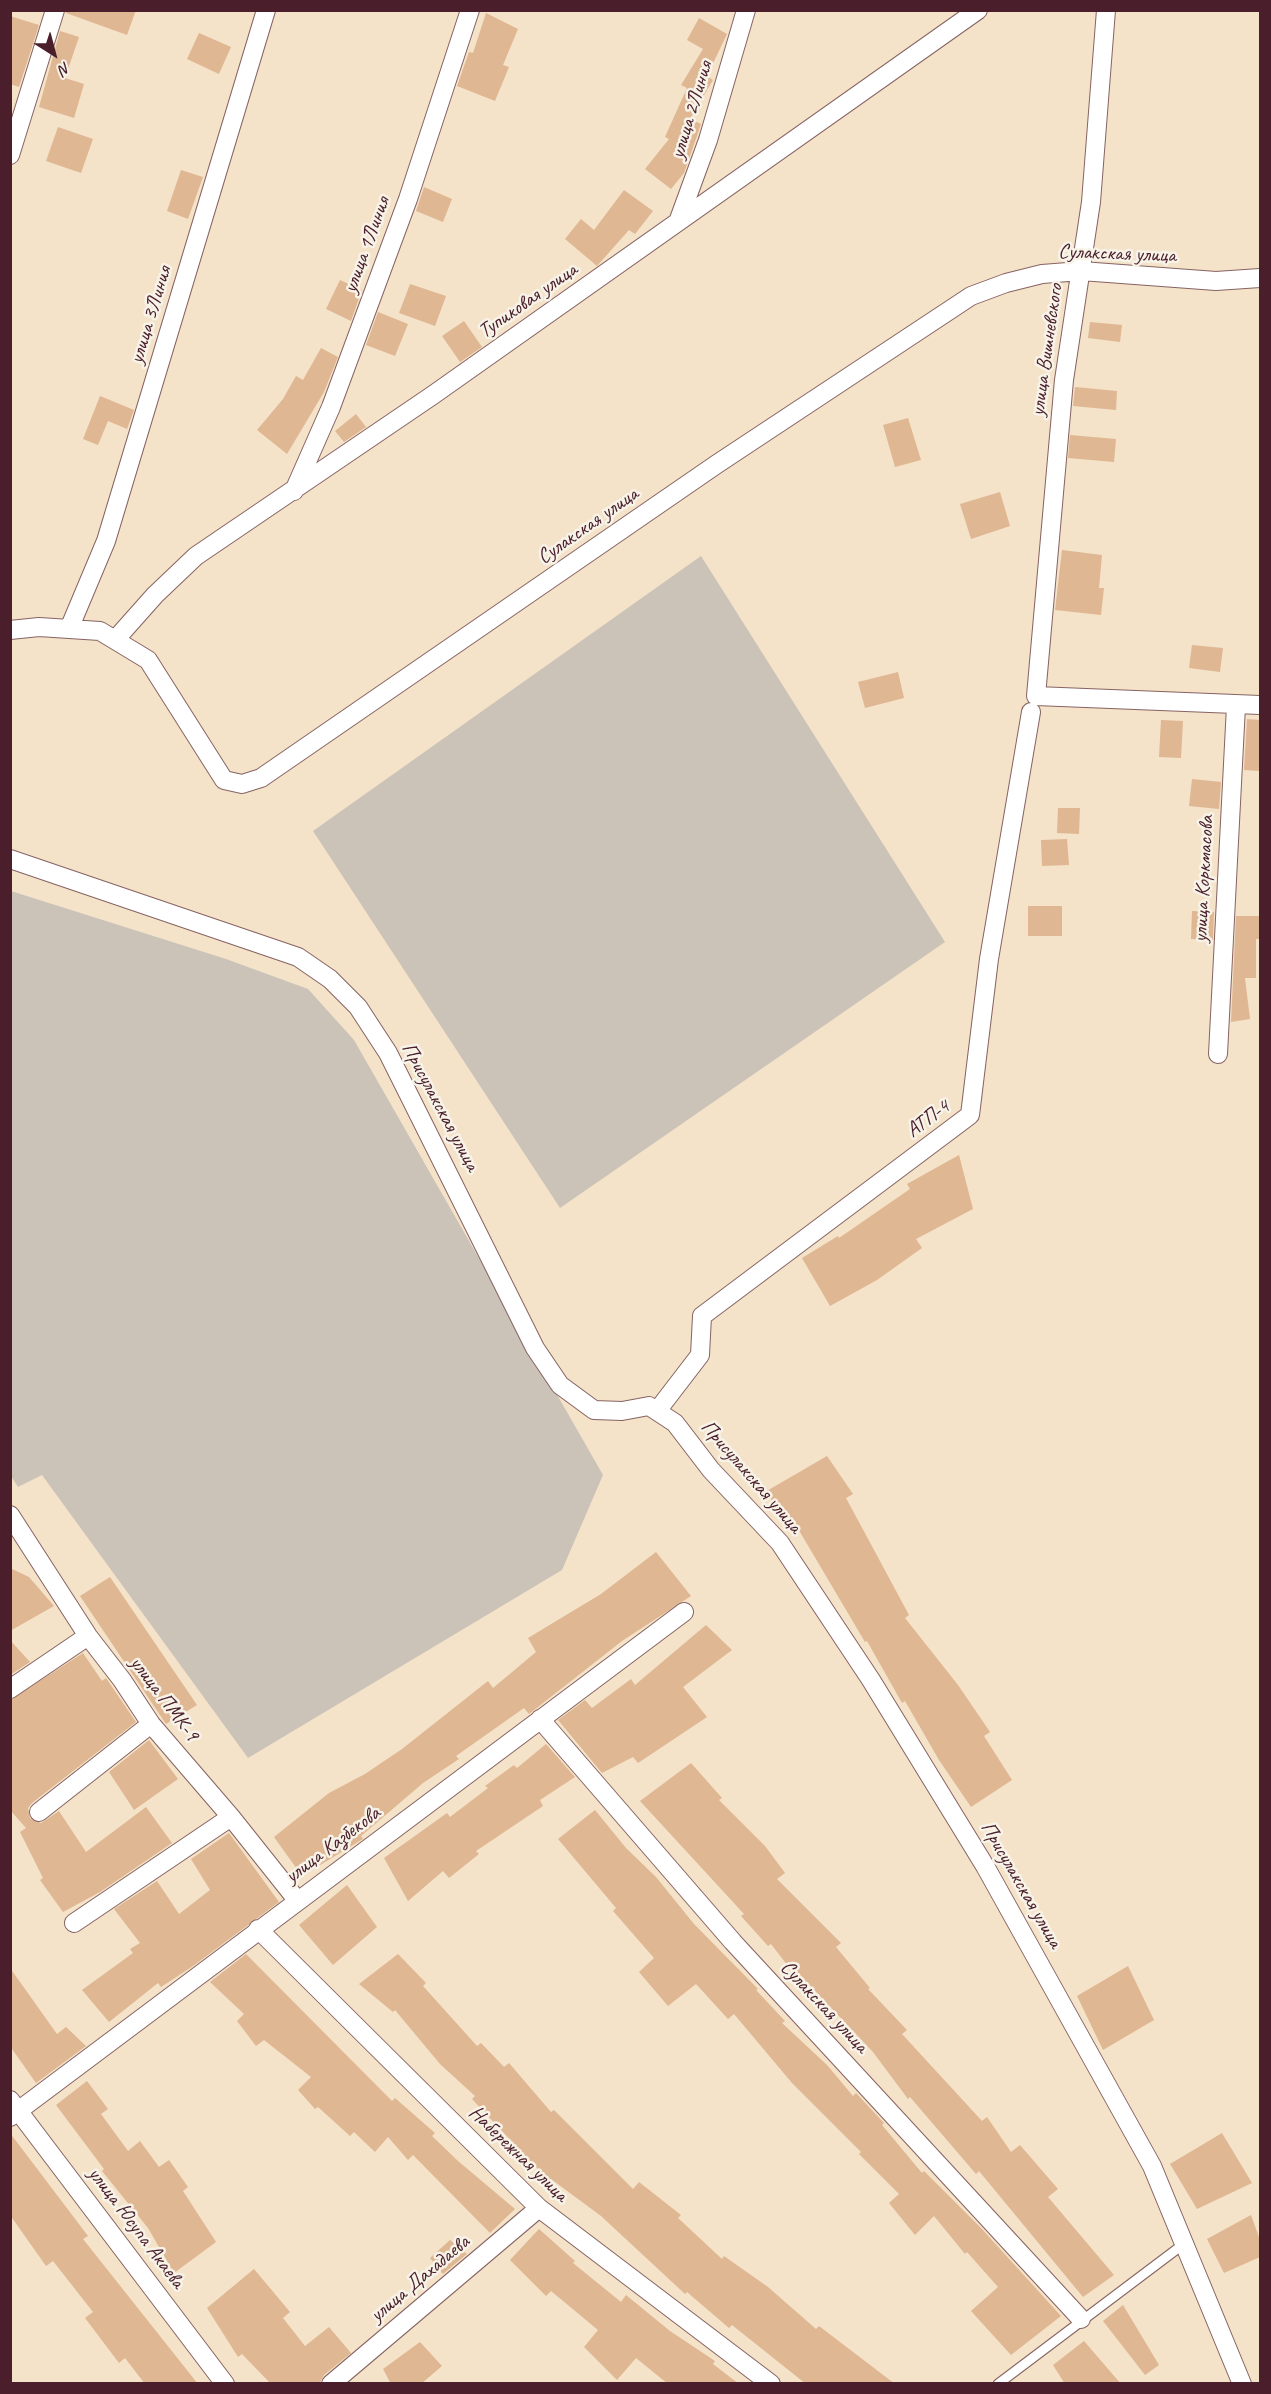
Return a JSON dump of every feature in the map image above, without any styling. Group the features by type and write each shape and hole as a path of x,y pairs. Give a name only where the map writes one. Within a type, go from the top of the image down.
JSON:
{"street":[{"path":"10,155 55,10"},
{"name":"улица 3Линия","path":"69,629 106,542 266,10"},
{"name":"улица 1Линия","path":"294,490 332,407 408,199 470,10"},
{"name":"улица 2Линия","path":"678,222 708,140 746,10"},
{"name":"Тупиковая улица","path":"115,640 155,595 196,556 678,222 978,10"},
{"name":"улица Вишневского","path":"1034,704 1064,380 1091,202 1106,10"},
{"name":"Сулакская улица","path":"10,630 100,631 148,660 224,780 242,784 261,778 717,464 971,296 1006,283 1042,274 1081,271 1216,281 1260,278"},
{"path":"1034,704 1260,705"},
{"name":"АТП-4","path":"657,1412 700,1355 702,1316 970,1115 989,959 1034,704"},
{"name":"улица Коркмасова","path":"1218,1054 1236,706"},
{"name":"Присулакская улица","path":"10,859 298,957 330,979 358,1007 388,1053 535,1348 561,1385 594,1410 622,1411 649,1406 675,1423 711,1470 780,1543 871,1680 985,1866 1152,2166 1242,2384"},
{"name":"улица ПМК-9","path":"10,1515 88,1636 123,1680 151,1724 231,1817 297,1900"},
{"name":"улица Казбекова","path":"13,2109 684,1612"},
{"path":"10,1689 88,1636"},
{"name":"Сулакская улица","path":"540,1719 733,1942 1081,2319"},
{"path":"39,1812 151,1724"},
{"path":"74,1923 231,1817"},
{"name":"Набережная улица","path":"258,1929 539,2208 771,2384"},
{"name":"улица Юсупа Акаева","path":"13,2109 225,2384"},
{"name":"улица Дахадаева","path":"331,2384 539,2208"}],"lane":[{"path":"998,2384 1081,2319 1185,2243"}],"shaded area":[{"path":"701,556 945,942 560,1208 313,831"},
{"path":"11,891 226,959 308,989 354,1040 603,1475 562,1570 248,1758 42,1475 18,1487 11,1476"}],"building":[{"path":"66,10 136,10 127,35 66,13"},
{"path":"486,13 518,29 503,65 509,67 495,101 457,86 469,52 473,53"},
{"path":"10,16 39,25 19,87 10,84"},
{"path":"699,18 727,34 707,76 713,80 690,119 701,124 684,173 671,189 645,169 669,139 665,137 687,88 681,85 703,49 687,40"},
{"path":"60,31 79,37 65,78 84,84 74,118 39,107"},
{"path":"199,33 231,47 219,74 187,59"},
{"path":"58,127 93,139 81,173 46,161"},
{"path":"181,170 203,177 188,219 167,211"},
{"path":"424,187 452,199 443,222 416,211"},
{"path":"624,190 653,211 635,234 629,230 597,266 565,239 581,219 594,230"},
{"path":"340,280 362,290 351,321 326,309"},
{"path":"410,284 446,296 435,326 399,313"},
{"path":"378,312 408,324 395,356 366,345"},
{"path":"464,321 482,347 460,362 442,336"},
{"path":"1090,322 1122,325 1120,342 1088,338"},
{"path":"321,348 338,357 324,392 287,454 257,430 283,399 296,376 303,380"},
{"path":"1075,387 1117,391 1116,410 1073,406"},
{"path":"100,396 134,410 127,429 108,421 98,445 83,439"},
{"path":"356,414 366,427 344,442 335,431"},
{"path":"908,418 921,460 895,467 883,425"},
{"path":"1070,435 1116,439 1114,462 1068,458"},
{"path":"1000,492 1010,526 971,539 960,504"},
{"path":"1062,550 1102,555 1099,588 1104,588 1101,615 1055,610"},
{"path":"1192,645 1223,648 1220,672 1189,668"},
{"path":"898,672 904,698 865,708 858,682"},
{"path":"1247,719 1260,720 1260,771 1244,770"},
{"path":"1161,720 1183,721 1181,758 1159,757"},
{"path":"1192,779 1221,782 1219,809 1189,806"},
{"path":"1058,808 1080,808 1079,834 1057,833"},
{"path":"1067,839 1069,865 1042,866 1041,840"},
{"path":"1028,906 1062,906 1062,936 1028,936"},
{"path":"1192,911 1214,912 1213,940 1191,939"},
{"path":"1236,916 1260,916 1260,939 1256,939 1256,978 1245,978 1250,1019 1231,1022"},
{"path":"959,1155 973,1209 916,1239 922,1248 877,1280 830,1306 802,1258 838,1236 839,1238 910,1189 907,1184"},
{"path":"827,1456 853,1494 846,1498 909,1615 905,1618 958,1685 990,1732 984,1736 1012,1780 971,1807 939,1760 905,1701 902,1703 797,1527 794,1529 765,1492"},
{"path":"656,1552 691,1596 622,1641 529,1714 524,1708 456,1756 459,1759 423,1783 361,1836 363,1839 302,1876 274,1837 329,1793 365,1774 402,1749 488,1681 493,1688 536,1652 528,1638 601,1594"},
{"path":"10,1568 29,1577 54,1606 10,1631"},
{"path":"110,1577 197,1705 166,1724 80,1596"},
{"path":"706,1625 732,1650 683,1687 707,1717 638,1763 633,1757 602,1773 558,1720 585,1700 592,1708 631,1679 635,1685"},
{"path":"10,1640 30,1662 10,1675"},
{"path":"83,1653 102,1681 106,1678 136,1722 32,1803 28,1808 30,1818 41,1823 59,1811 86,1852 146,1807 172,1843 100,1892 63,1912 40,1880 43,1878 20,1832 26,1828 10,1810 10,1700"},
{"path":"149,1740 178,1779 134,1810 109,1772"},
{"path":"546,1744 575,1777 540,1800 543,1806 476,1851 479,1854 449,1878 443,1871 408,1901 384,1858 447,1813 450,1817 488,1788 485,1786 514,1765 517,1768"},
{"path":"691,1763 722,1798 719,1800 765,1846 785,1873 777,1879 841,1943 836,1947 870,1988 868,1989 907,2030 902,2034 982,2121 987,2117 1011,2152 1020,2145 1058,2189 1048,2197 1114,2275 1083,2297 979,2171 976,2174 910,2097 908,2099 873,2052 801,1976 798,1979 771,1944 768,1946 741,1916 744,1914 640,1801"},
{"path":"595,1810 626,1848 656,1877 694,1924 758,1989 756,1990 785,2021 782,2023 827,2065 853,2096 856,2093 884,2123 882,2125 922,2173 924,2171 981,2228 1061,2316 1011,2355 971,2311 998,2287 967,2252 965,2254 934,2216 915,2235 889,2203 899,2194 792,2083 734,2014 728,2019 696,1984 668,2006 639,1972 654,1958 613,1911 616,1908 558,1839"},
{"path":"229,1833 279,1902 193,1966 161,1987 158,1983 109,2022 82,1990 133,1953 130,1949 140,1943 114,1909 157,1881 179,1914 210,1890 191,1859"},
{"path":"347,1885 377,1927 333,1965 299,1925"},
{"path":"246,1954 392,2101 395,2098 435,2133 432,2136 458,2161 515,2209 490,2233 413,2155 408,2160 388,2137 375,2152 354,2132 350,2136 318,2107 315,2109 298,2090 311,2077 264,2040 256,2046 237,2021 244,2014 210,1982"},
{"path":"398,1954 426,1983 423,1986 477,2046 481,2043 504,2067 509,2063 551,2112 554,2110 633,2189 639,2182 681,2215 678,2218 722,2259 724,2256 768,2287 816,2329 819,2326 895,2384 806,2384 732,2325 729,2328 687,2292 685,2294 601,2216 551,2179 549,2181 472,2099 475,2096 440,2064 395,2010 393,2012 359,1984"},
{"path":"1128,1966 1154,2020 1103,2050 1077,1996"},
{"path":"10,1968 57,2034 66,2027 86,2046 36,2083 10,2046"},
{"path":"87,2081 108,2109 101,2114 128,2151 140,2141 159,2167 169,2160 188,2187 183,2191 216,2242 174,2273 148,2228 102,2171 104,2169 56,2105"},
{"path":"10,2133 88,2236 83,2239 198,2384 145,2384 125,2358 119,2363 85,2318 93,2312 53,2261 46,2266 10,2215"},
{"path":"1222,2133 1252,2183 1197,2209 1170,2164"},
{"path":"1251,2215 1260,2240 1260,2257 1224,2273 1207,2239"},
{"path":"539,2229 575,2261 573,2263 621,2302 626,2295 670,2331 715,2361 713,2364 739,2384 668,2384 636,2358 617,2380 584,2347 598,2330 551,2291 546,2296 510,2260"},
{"path":"450,2240 467,2254 443,2274 430,2258"},
{"path":"254,2269 290,2312 283,2318 305,2346 329,2327 351,2353 324,2375 319,2384 271,2384 242,2354 238,2357 207,2308"},
{"path":"1123,2305 1159,2365 1145,2375 1103,2321"},
{"path":"1084,2341 1121,2384 1065,2384 1053,2365"},
{"path":"420,2342 442,2366 421,2384 391,2384 383,2369"}]}
